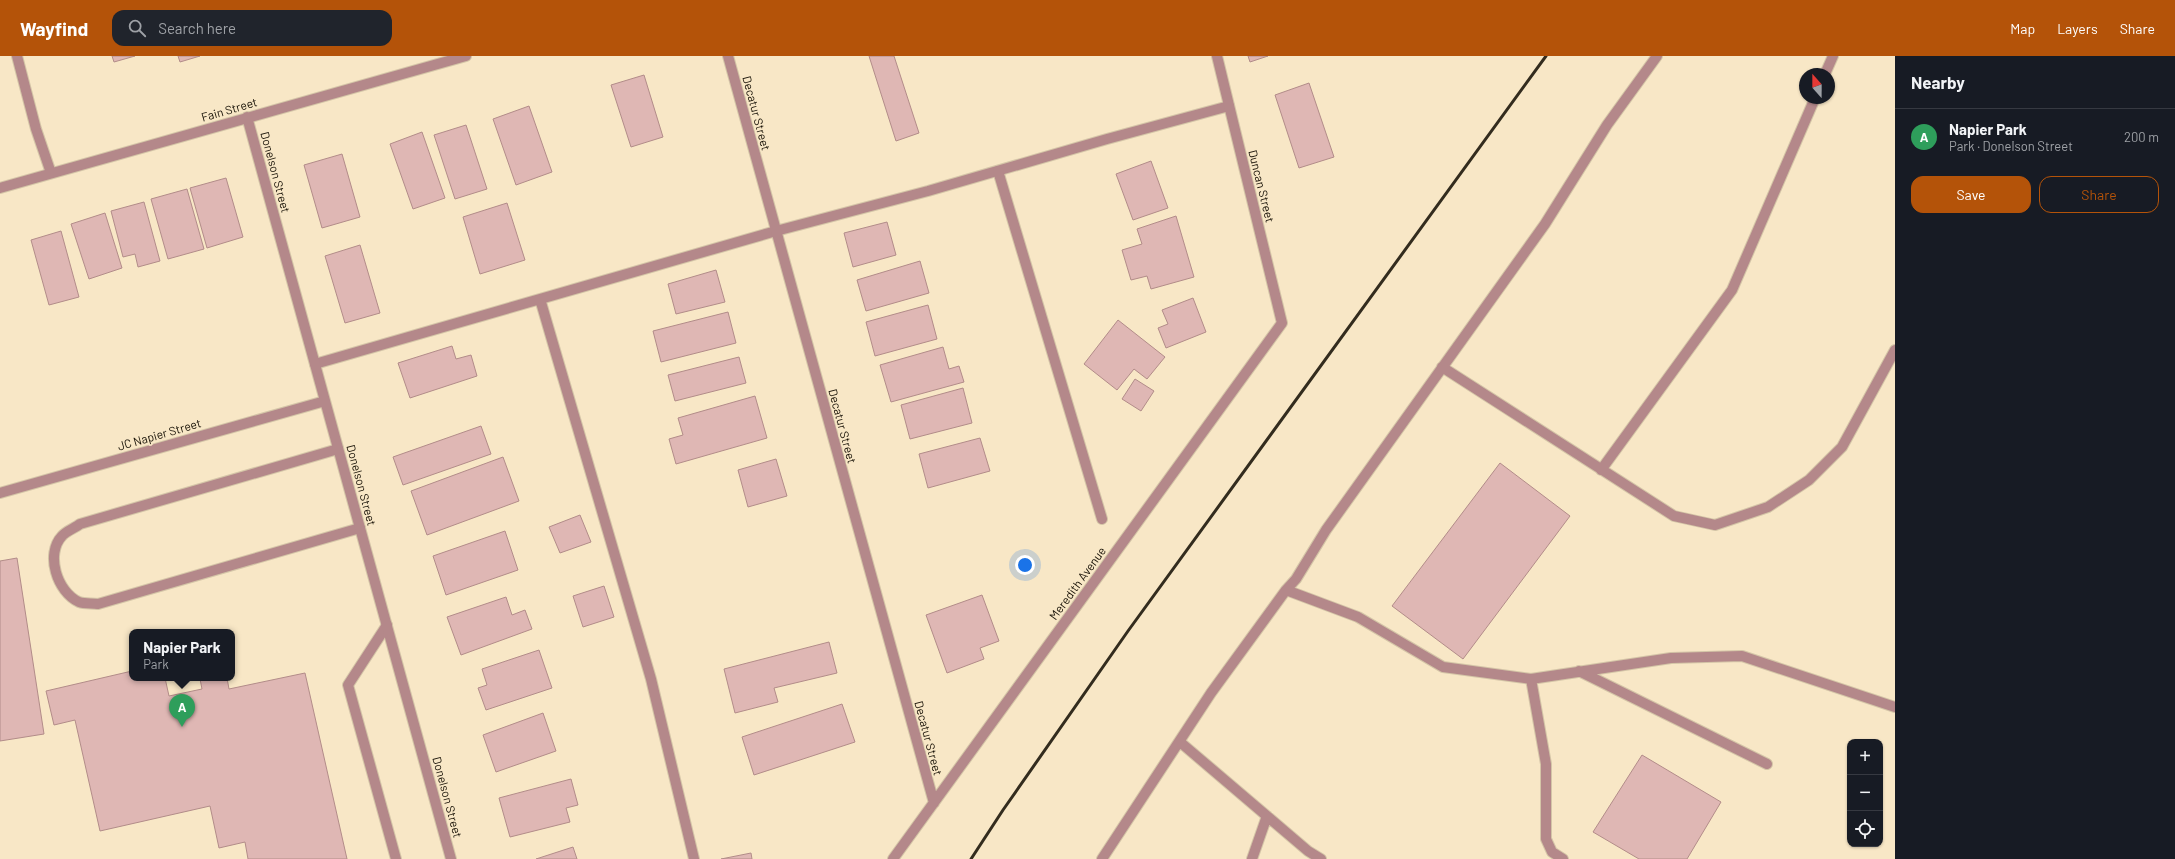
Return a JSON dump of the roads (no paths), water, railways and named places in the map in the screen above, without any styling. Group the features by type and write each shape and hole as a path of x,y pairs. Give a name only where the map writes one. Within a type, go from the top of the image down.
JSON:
{"street":[{"path":"17,56 36,129 51,174"},
{"name":"Fain Street","path":"0,188 466,56"},
{"name":"Decatur Street","path":"728,56 934,803"},
{"name":"Duncan Street","path":"1217,56 1282,323"},
{"path":"1102,859 1212,693 1286,590 1296,579 1326,530 1544,224 1607,125 1657,56"},
{"path":"1828,68 1833,56"},
{"path":"1601,470 1732,290 1812,104"},
{"path":"315,364 713,251 776,231 928,191 1229,106"},
{"name":"Donelson Street","path":"247,117 451,859"},
{"path":"998,171 1102,519"},
{"path":"540,299 651,679 694,859"},
{"name":"Meredith Avenue","path":"893,859 1282,323"},
{"path":"1442,367 1674,516 1715,524 1768,507 1810,480 1842,447 1895,350"},
{"name":"JC Napier Street","path":"0,493 325,401"},
{"path":"338,449 80,524 62,536 53,553 55,572 64,588 79,601 98,604 360,528"},
{"path":"1286,590 1358,617 1443,667 1531,679 1671,658 1742,656 1895,707"},
{"path":"387,625 348,685 396,859"},
{"path":"1579,671 1767,764"},
{"path":"1531,679 1546,764 1546,839 1552,852 1563,859"},
{"path":"1180,742 1308,851 1321,859"},
{"path":"1252,859 1267,816"}],"railway":[{"path":"971,859 1003,810 1128,631 1546,56"}],"place":[{"name":"Napier Park","path":"182,727"}]}
